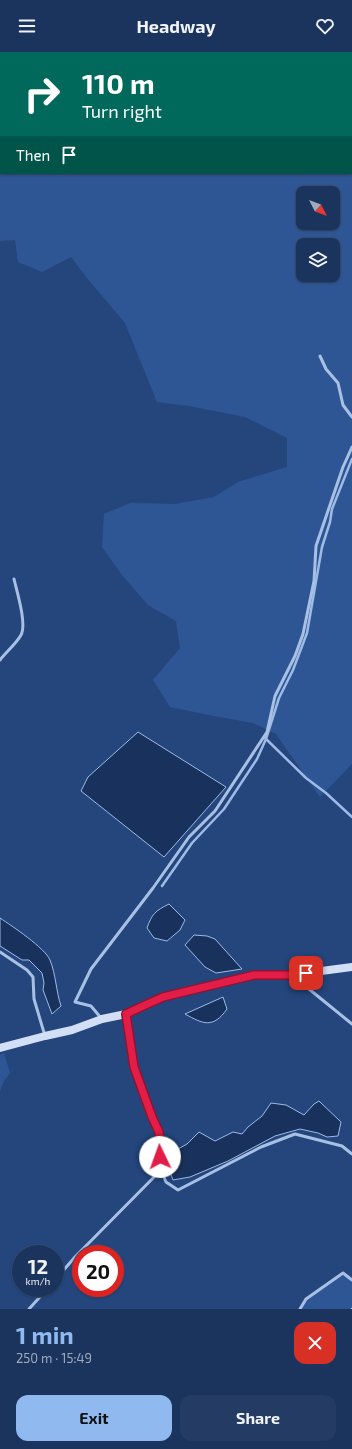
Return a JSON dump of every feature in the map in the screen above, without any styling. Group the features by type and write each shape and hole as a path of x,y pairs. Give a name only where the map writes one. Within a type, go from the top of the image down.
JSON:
{"street":[{"path":"0,1048 72,1030 102,1019 126,1014 163,997 254,975 291,975 352,967"}],"lane":[{"path":"320,356 326,369 338,383 343,405 352,417"},
{"path":"102,1019 91,1006 75,1002 92,969 189,837 215,811 267,732 275,696 296,656 303,634 314,581 316,546 343,467 352,447"},
{"path":"0,660 21,636 22,622 14,578"},
{"path":"0,952 27,970 33,977 34,999 45,1036"},
{"path":"291,975 352,1024"},
{"path":"126,1014 134,1067 159,1132 161,1170 166,1182 178,1190 262,1147 295,1134 342,1146 352,1154"},
{"path":"64,1270 161,1170"},
{"path":"300,1309 306,1299 343,1273 352,1280"},
{"path":"29,1309 40,1297"}],"shaded area":[{"path":"0,174 352,174 352,764 320,797 276,734 253,723 170,707 153,680 180,648 176,621 148,605 122,575 102,547 104,514 130,503 175,504 214,497 238,482 287,467 287,438 245,417 189,406 157,402 125,323 71,257 42,272 18,262 15,240 0,241"},
{"path":"138,732 226,787 164,857 81,791 88,777"},
{"path":"169,904 185,920 180,930 167,941 154,938 147,928 152,916"},
{"path":"0,918 35,944 47,955 50,960 54,971 61,1006 52,1014 43,990 44,983 42,973 29,960 22,960 0,946"},
{"path":"194,935 207,936 215,939 242,969 216,973 205,967 185,945"},
{"path":"223,997 227,1009 217,1020 208,1023 197,1020 185,1014"},
{"path":"4,1053 10,1073 4,1081 0,1091 0,1055"},
{"path":"319,1101 341,1122 338,1136 327,1137 318,1133 300,1129 275,1136 228,1161 190,1177 173,1180 165,1159 171,1153 187,1144 199,1132 215,1141 233,1132 242,1134 262,1116 271,1103 286,1105 304,1115 314,1104"},
{"path":"343,1273 352,1280 352,1309 300,1309 306,1299"}],"waterway":[{"path":"162,886 192,843 224,809 257,759 266,739 279,698 293,670 307,633 322,547 330,522 332,509 352,459"},
{"path":"265,738 306,778 326,793 352,817"}],"route":[{"path":"160,1157 159,1132 134,1067 126,1014 163,997 254,975 291,975 306,973"}]}
